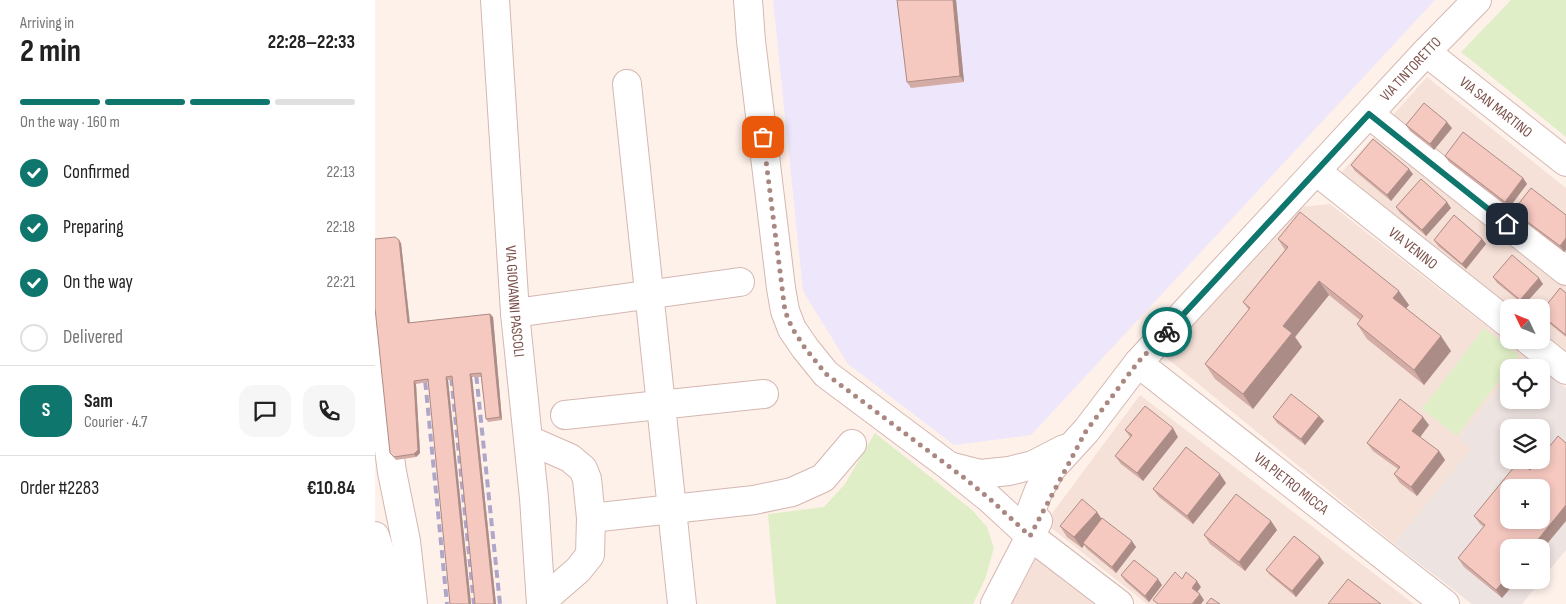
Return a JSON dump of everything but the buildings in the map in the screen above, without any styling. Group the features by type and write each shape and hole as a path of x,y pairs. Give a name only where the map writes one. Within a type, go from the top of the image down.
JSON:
{"street":[{"name":"VIA GIOVANNI PASCOLI","path":"495,0 515,313 529,440 541,603"},
{"path":"748,0 751,41 781,288 785,311 792,328 826,374 949,466 990,499 1030,536 1119,604"},
{"name":"VIA TINTORETTO","path":"995,604 1079,438 1138,362 1426,52 1477,0"},
{"name":"VIA SAN MARTINO","path":"1426,52 1566,162"},
{"path":"627,84 682,604"},
{"path":"1369,114 1566,271"},
{"name":"VIA VENINO","path":"1316,171 1500,317"},
{"path":"515,313 740,282"},
{"path":"375,316 386,427 392,472 406,541 413,604"},
{"path":"1539,349 1566,370"},
{"name":"VIA PIETRO MICCA","path":"1138,362 1445,604"},
{"path":"565,415 764,394"},
{"path":"375,452 386,427"},
{"name":"VIA TINTORETTO","path":"949,466 980,474 1009,471 1033,465 1079,438"},
{"path":"529,440 570,458 583,470 587,479 591,518 590,555 578,570 541,603"},
{"path":"591,518 754,500 792,492 823,478 851,444"},
{"path":"375,536 382,558 389,604"}],"shaded area":[{"path":"773,0 1435,0 1031,435 954,445 848,364 803,291"},
{"path":"1427,77 1566,188 1566,351 1550,339 1550,299 1501,299 1341,173"},
{"path":"1330,204 1500,336 1500,349 1516,349 1524,355 1521,359 1500,359 1500,386 1459,438 1472,449 1394,544 1163,355 1300,207"},
{"path":"1524,355 1529,359 1521,359"},
{"path":"1550,375 1566,388 1566,550 1550,569 1550,539 1500,539 1500,589 1534,589 1522,604 1472,604 1394,544 1471,449 1459,438 1500,386 1500,409 1550,409"},
{"path":"1140,395 1414,604 1147,604 1045,523"},
{"path":"1032,544 1109,604 1001,604"}],"green space":[{"path":"1511,0 1566,0 1566,137 1461,52"},
{"path":"1484,328 1500,340 1500,349 1511,349 1519,355 1516,359 1500,359 1500,380 1457,436 1422,409"},
{"path":"875,433 972,510 987,527 994,548 985,579 973,604 776,604 768,514 824,507 845,484"}],"railway":[{"path":"475,363 500,604"},
{"path":"450,365 474,604"},
{"path":"424,369 447,604"}],"way so far":[{"path":"763,137 785,311 792,328 805,348 826,374 963,477 1030,536 1086,431 1138,362 1167,332"}],"route":[{"path":"1167,332 1369,114 1507,224"}]}
